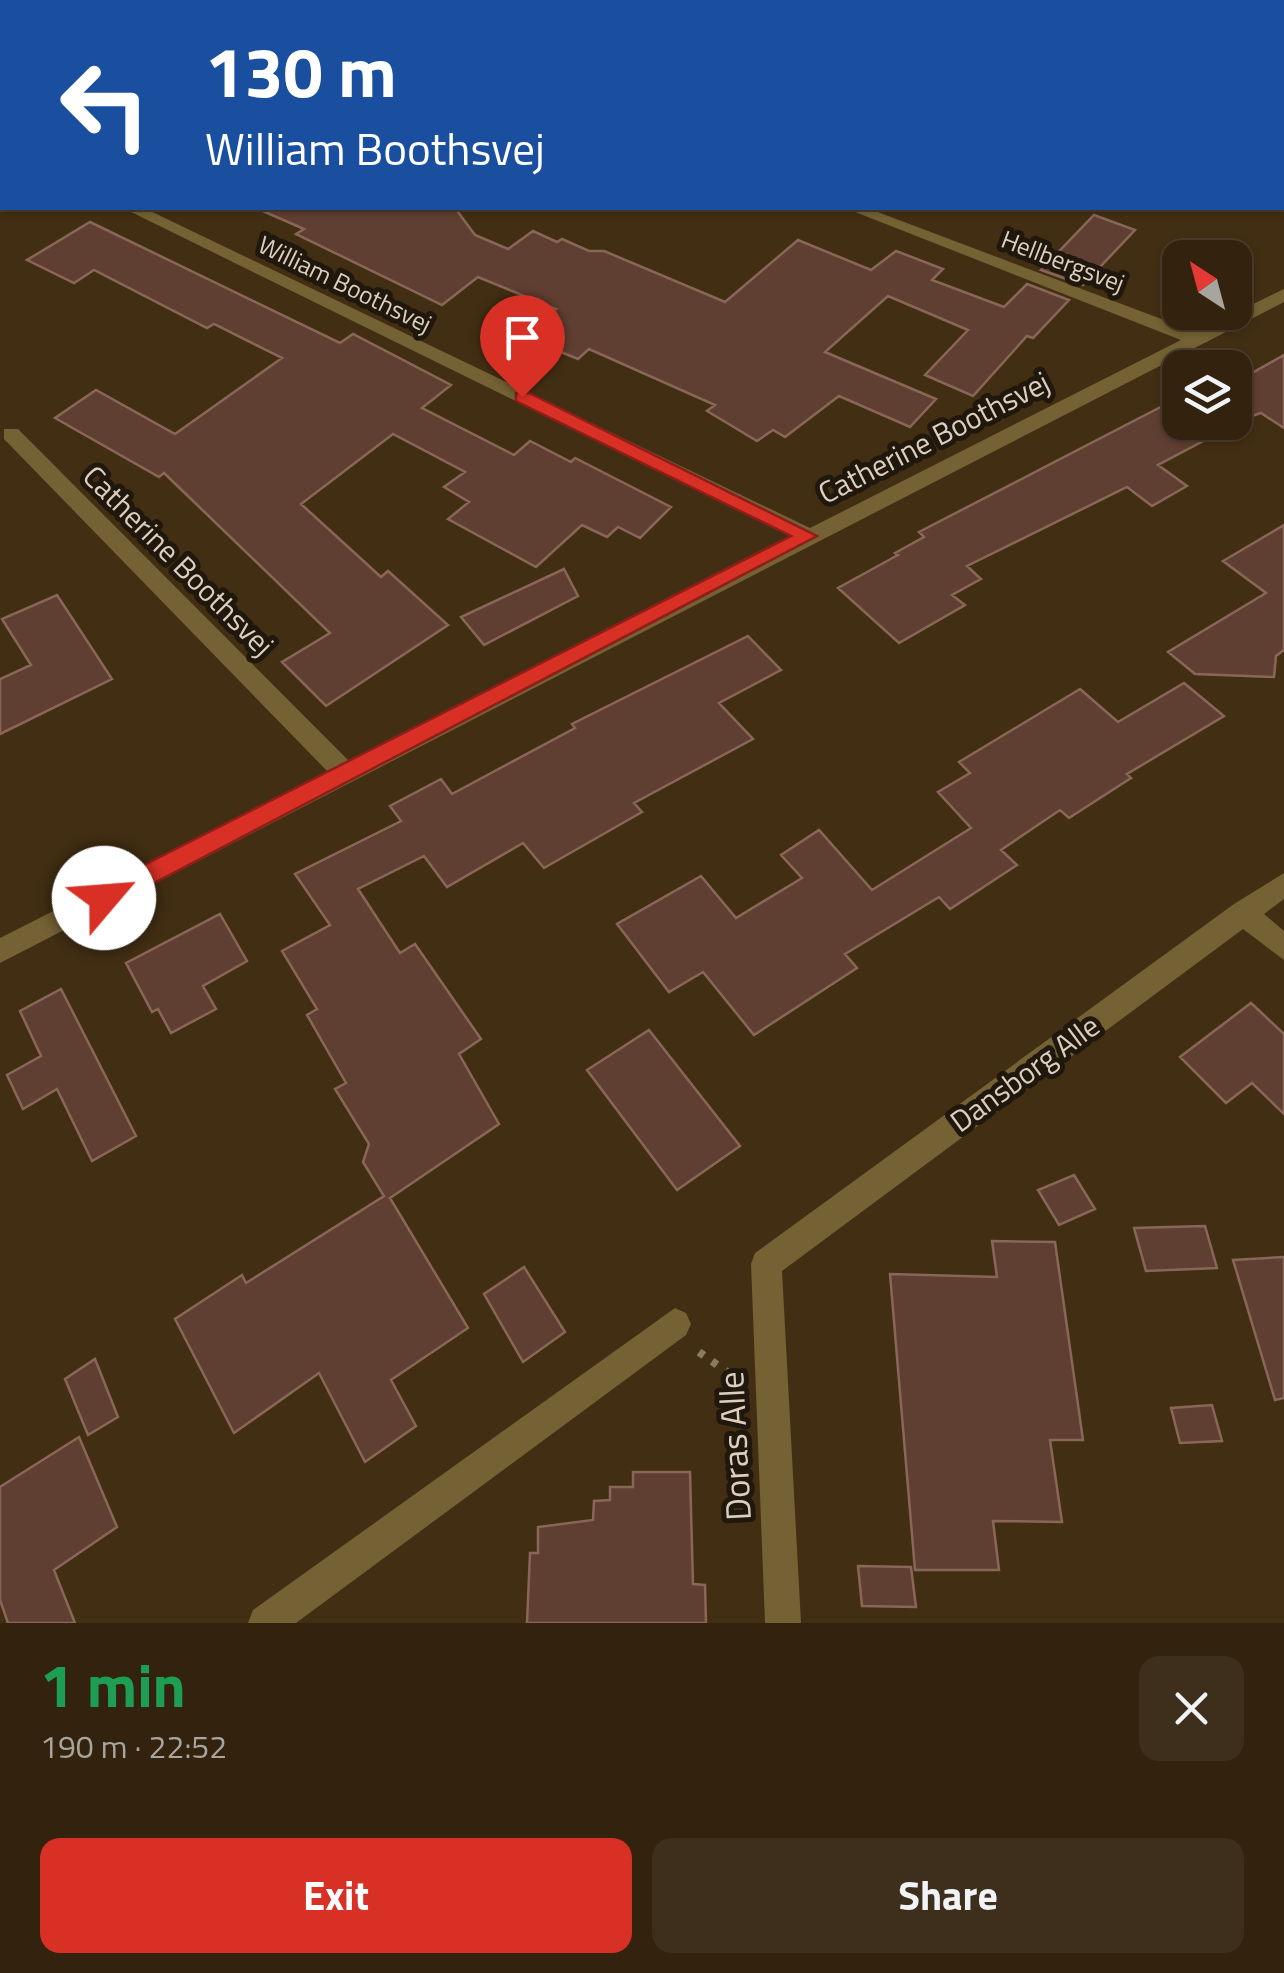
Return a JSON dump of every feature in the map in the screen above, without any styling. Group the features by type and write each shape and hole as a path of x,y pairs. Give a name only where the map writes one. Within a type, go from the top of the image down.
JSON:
{"street":[{"name":"William Boothsvej","path":"135,210 807,536"},
{"name":"Hellbergsvej","path":"858,210 1198,340"},
{"name":"Catherine Boothsvej","path":"0,951 1284,295"},
{"name":"Catherine Boothsvej","path":"12,434 345,772"},
{"name":"Dansborg Alle","path":"766,1264 1284,884"},
{"path":"1244,912 1284,948"},
{"name":"Doras Alle","path":"766,1264 783,1623"},
{"path":"266,1623 675,1324"}],"path":[{"path":"675,1324 708,1362 772,1397"}],"building":[{"path":"261,210 456,210 475,235 508,249 533,231 557,242 562,239 589,251 604,251 725,302 798,240 871,270 896,251 943,269 932,280 1004,307 1027,284 1069,300 1033,338 1027,336 973,396 925,375 968,330 888,296 825,352 936,399 910,427 839,396 785,437 773,430 757,441 707,411 715,405 589,349 578,359 561,352 554,357 518,340 556,309 478,277 442,305 296,234 304,229"},
{"path":"1094,215 1135,230 1083,285 1041,270"},
{"path":"90,222 340,343 353,334 451,385 422,408 514,455 530,441 571,462 575,458 671,507 640,538 618,527 607,537 582,525 536,567 448,519 469,502 444,487 465,472 393,434 301,504 381,577 388,571 448,625 326,706 282,662 330,633 164,473 159,477 55,418 96,390 175,434 282,358 214,324 207,328 94,270 74,283 27,260"},
{"path":"1284,355 1284,428 1261,413 1252,416 1252,373"},
{"path":"1162,406 1162,440 1205,440 1158,465 1187,486 1152,506 1127,487 967,566 981,579 952,595 965,605 899,643 838,588 924,537 919,532"},
{"path":"1284,525 1284,650 1276,656 1274,677 1195,674 1168,652 1266,593 1223,561"},
{"path":"564,569 578,596 484,645 461,617"},
{"path":"57,595 112,679 0,734 0,679 31,665 2,619"},
{"path":"748,636 781,670 719,703 753,739 634,803 642,812 544,868 523,843 447,887 424,856 358,889 400,953 415,944 481,1039 459,1054 499,1124 390,1198 468,1328 391,1380 416,1426 365,1462 319,1373 234,1433 175,1319 242,1275 246,1283 384,1196 363,1162 369,1144 335,1089 346,1083 307,1015 317,1009 282,951 330,925 295,874 401,821 390,806 441,779 452,794 575,728 572,724"},
{"path":"1184,683 1224,716 1127,774 1131,778 1069,818 1060,810 1001,850 1017,865 950,909 939,897 845,954 857,968 754,1035 703,972 669,992 617,924 701,876 736,918 802,878 781,855 819,830 872,890 971,828 938,792 970,773 959,762 1080,689 1118,722"},
{"path":"220,914 247,961 203,986 216,1009 171,1033 158,1009 152,1012 126,963"},
{"path":"61,989 136,1136 92,1161 57,1089 23,1109 7,1075 41,1056 20,1011"},
{"path":"1251,1003 1284,1034 1284,1114 1252,1083 1226,1103 1180,1057"},
{"path":"649,1030 740,1146 677,1190 587,1070"},
{"path":"1074,1175 1095,1209 1059,1225 1038,1190"},
{"path":"1205,1226 1217,1268 1146,1271 1134,1228"},
{"path":"992,1241 1055,1242 1083,1440 1050,1440 1062,1522 993,1521 999,1570 915,1570 890,1274 997,1277"},
{"path":"1284,1257 1284,1398 1275,1400 1233,1260"},
{"path":"524,1267 565,1332 523,1362 484,1294"},
{"path":"95,1359 118,1417 88,1435 65,1379"},
{"path":"1212,1405 1222,1441 1180,1443 1171,1408"},
{"path":"79,1437 117,1527 54,1570 75,1623 8,1623 0,1600 0,1487"},
{"path":"633,1472 690,1472 693,1584 705,1585 706,1623 527,1623 530,1553 538,1553 538,1527 593,1520 594,1501 610,1500 610,1487 633,1487"},
{"path":"858,1566 911,1567 916,1607 862,1606"}],"route":[{"path":"104,898 807,536 522,397"}]}
